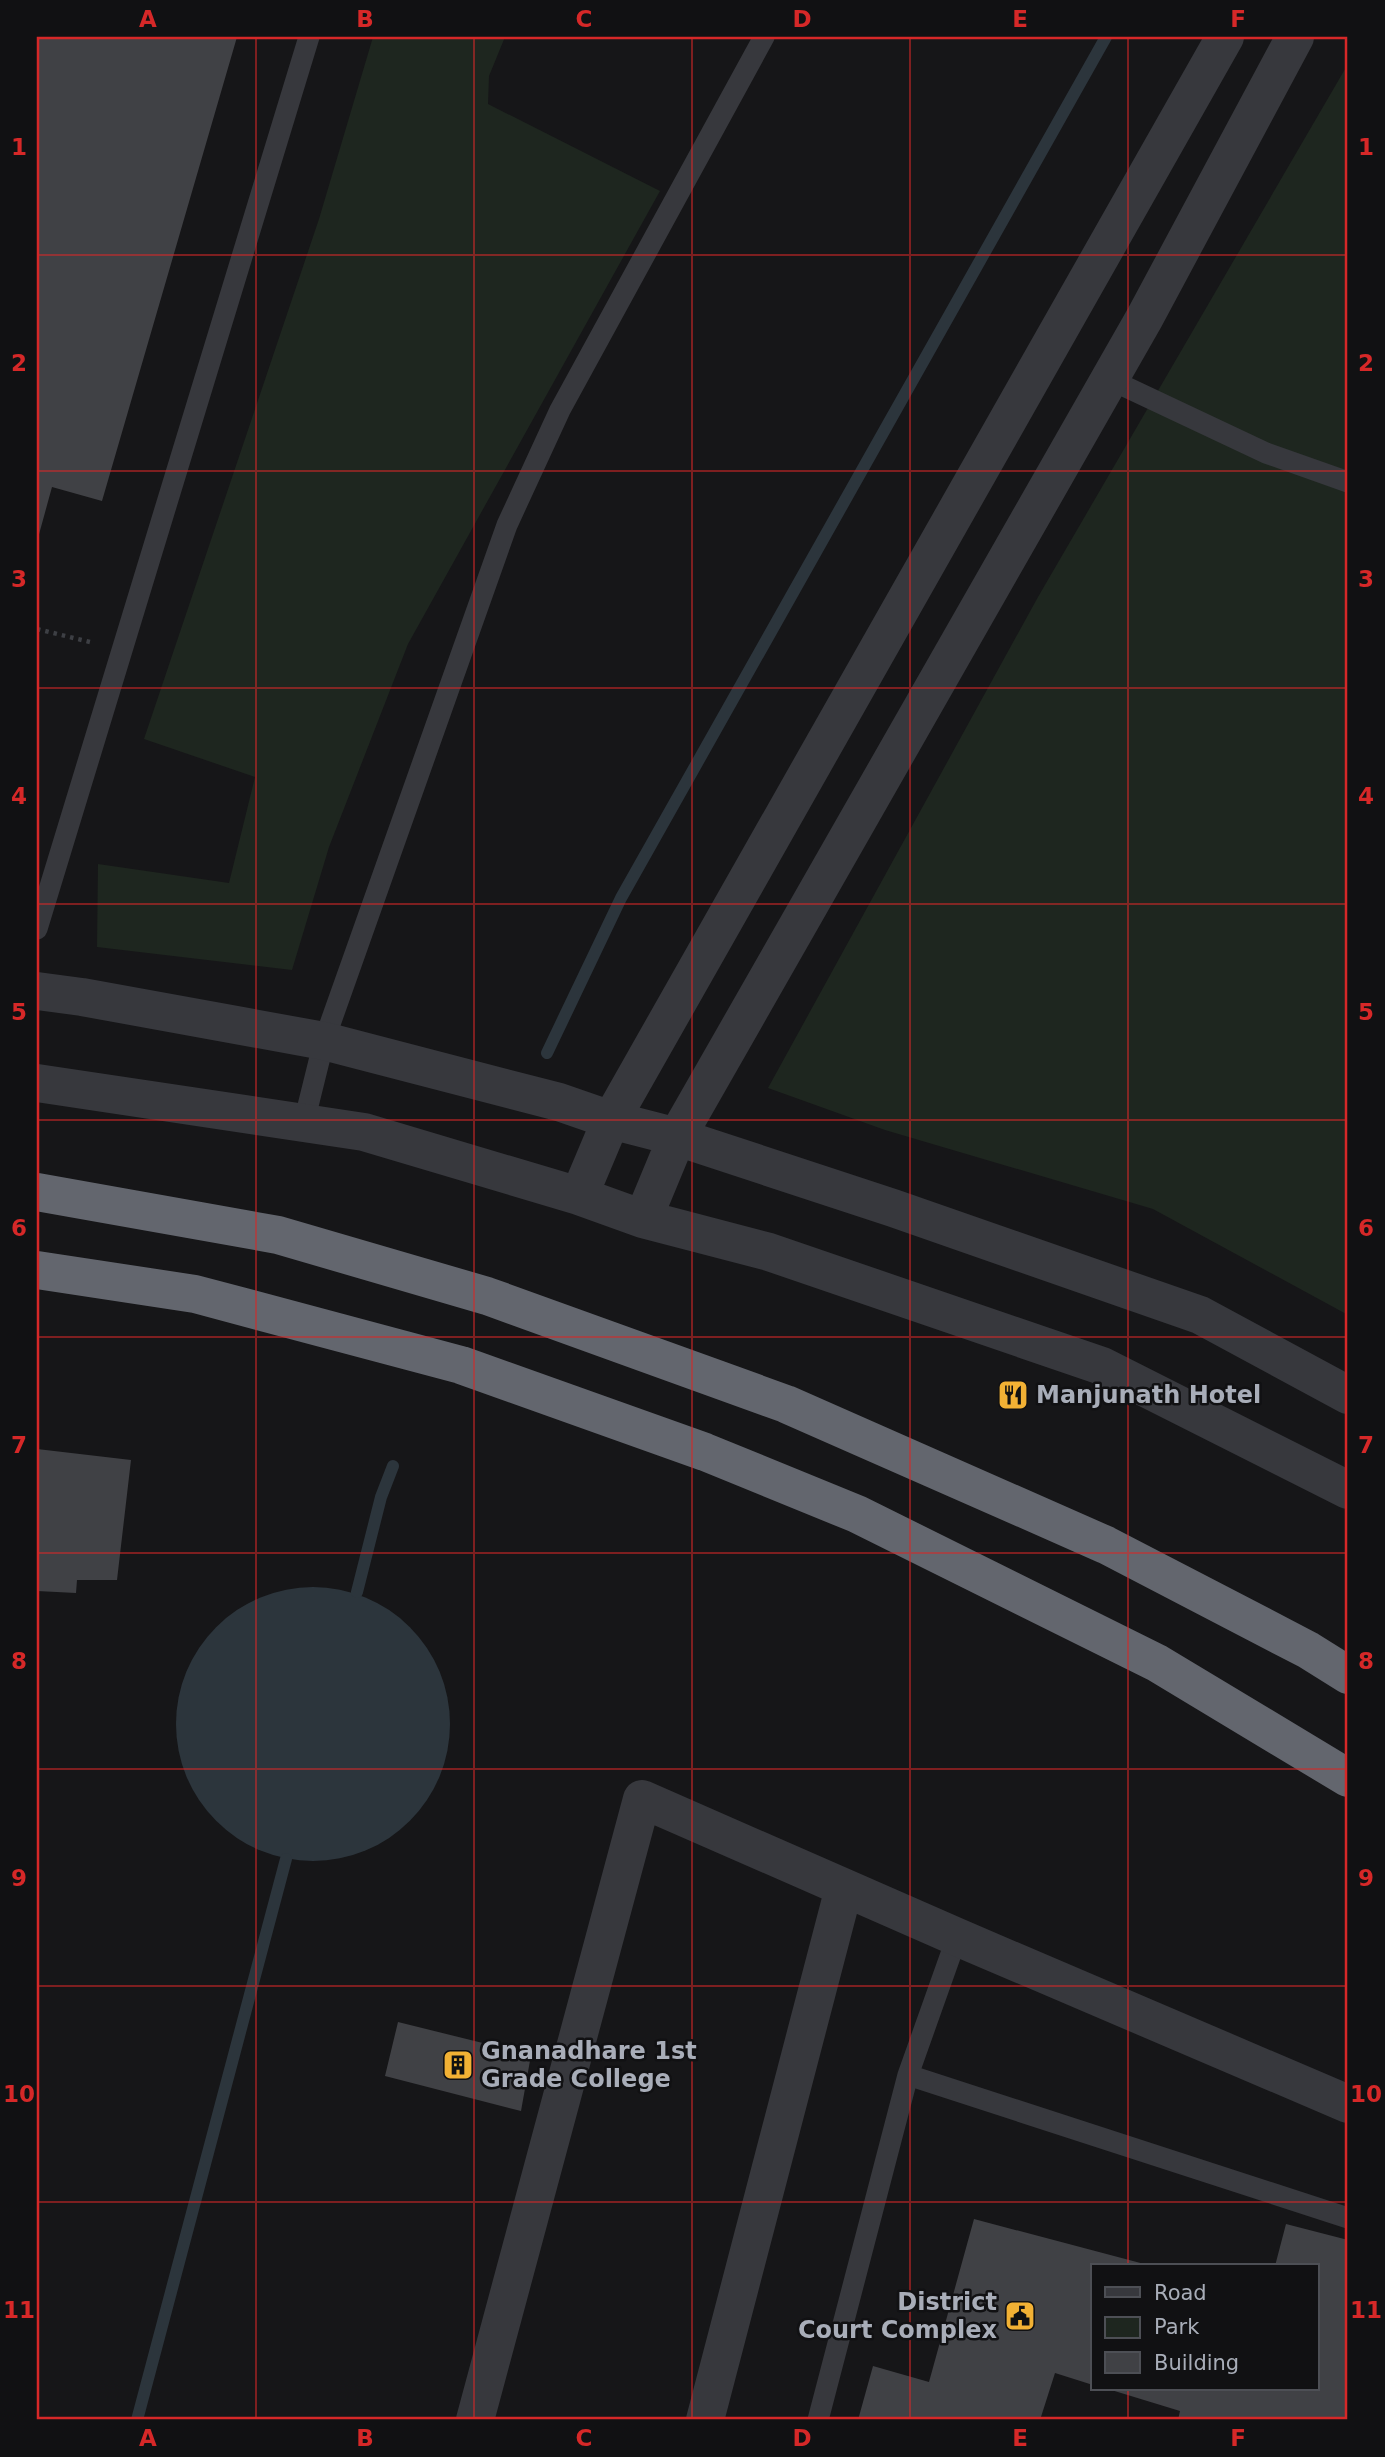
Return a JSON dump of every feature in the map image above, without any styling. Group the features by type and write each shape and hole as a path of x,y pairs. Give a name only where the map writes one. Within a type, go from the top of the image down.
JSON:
{"highway":[{"path":"37,1192 278,1235 487,1296 786,1404 1106,1545 1307,1650 1348,1675"},
{"path":"37,1270 195,1294 461,1365 705,1452 858,1514 1157,1663 1348,1778"}],"street":[{"path":"579,1196 611,1120 1225,37"},
{"path":"643,1219 677,1137 1109,379 1295,37"},
{"path":"37,991 96,999 324,1041 559,1102 611,1120 677,1137 893,1208 1200,1315 1348,1395"},
{"path":"37,1083 364,1132 579,1196 643,1219 769,1252 1101,1366 1348,1490"},
{"path":"475,2420 642,1799 1348,2104"},
{"path":"705,2420 844,1888"}],"lane":[{"path":"37,929 309,37"},
{"path":"304,1122 324,1041 525,481 567,398 764,37"},
{"path":"1109,379 1266,453 1348,482"},
{"path":"818,2420 908,2075 957,1937"},
{"path":"908,2075 1348,2218"}],"path":[{"path":"37,628 122,650"}],"green space":[{"path":"373,37 505,37 489,76 488,104 660,191 408,644 329,847 292,970 97,947 98,864 229,883 255,777 144,739 319,219"},
{"path":"1348,64 1348,1315 1153,1209 885,1130 768,1088 1038,597"}],"shaded area":[{"path":"313,1587 340,1590 365,1597 389,1610 410,1627 427,1648 440,1672 447,1697 450,1724 447,1751 440,1776 427,1800 410,1821 389,1838 365,1851 340,1858 313,1861 286,1858 261,1851 237,1838 216,1821 199,1800 186,1776 179,1751 176,1724 179,1697 186,1672 199,1648 216,1627 237,1610 261,1597 286,1590"}],"building":[{"path":"37,37 237,37 102,501 52,487 38,538"},
{"path":"37,1449 131,1460 117,1580 77,1580 76,1593 37,1591"},
{"name":"Gnanadhare 1st Grade College","path":"398,2022 531,2055 521,2111 385,2076"},
{"name":"District Court Complex","path":"974,2219 1144,2264 1091,2264 1091,2384 1055,2373 1040,2420 858,2420 873,2366 929,2382"},
{"path":"1286,2224 1348,2240 1348,2420 1178,2420 1180,2411 1111,2390 1318,2390 1318,2264 1276,2264"}],"waterway":[{"path":"547,1053 621,898 1106,37"},
{"path":"357,1592 381,1497 393,1466"},
{"path":"137,2420 286,1859"}],"place":[{"name":"Manjunath Hotel","path":"1013,1395"},
{"name":"Gnanadhare 1st Grade College","path":"458,2065"},
{"name":"District Court Complex","path":"1020,2316"}]}
